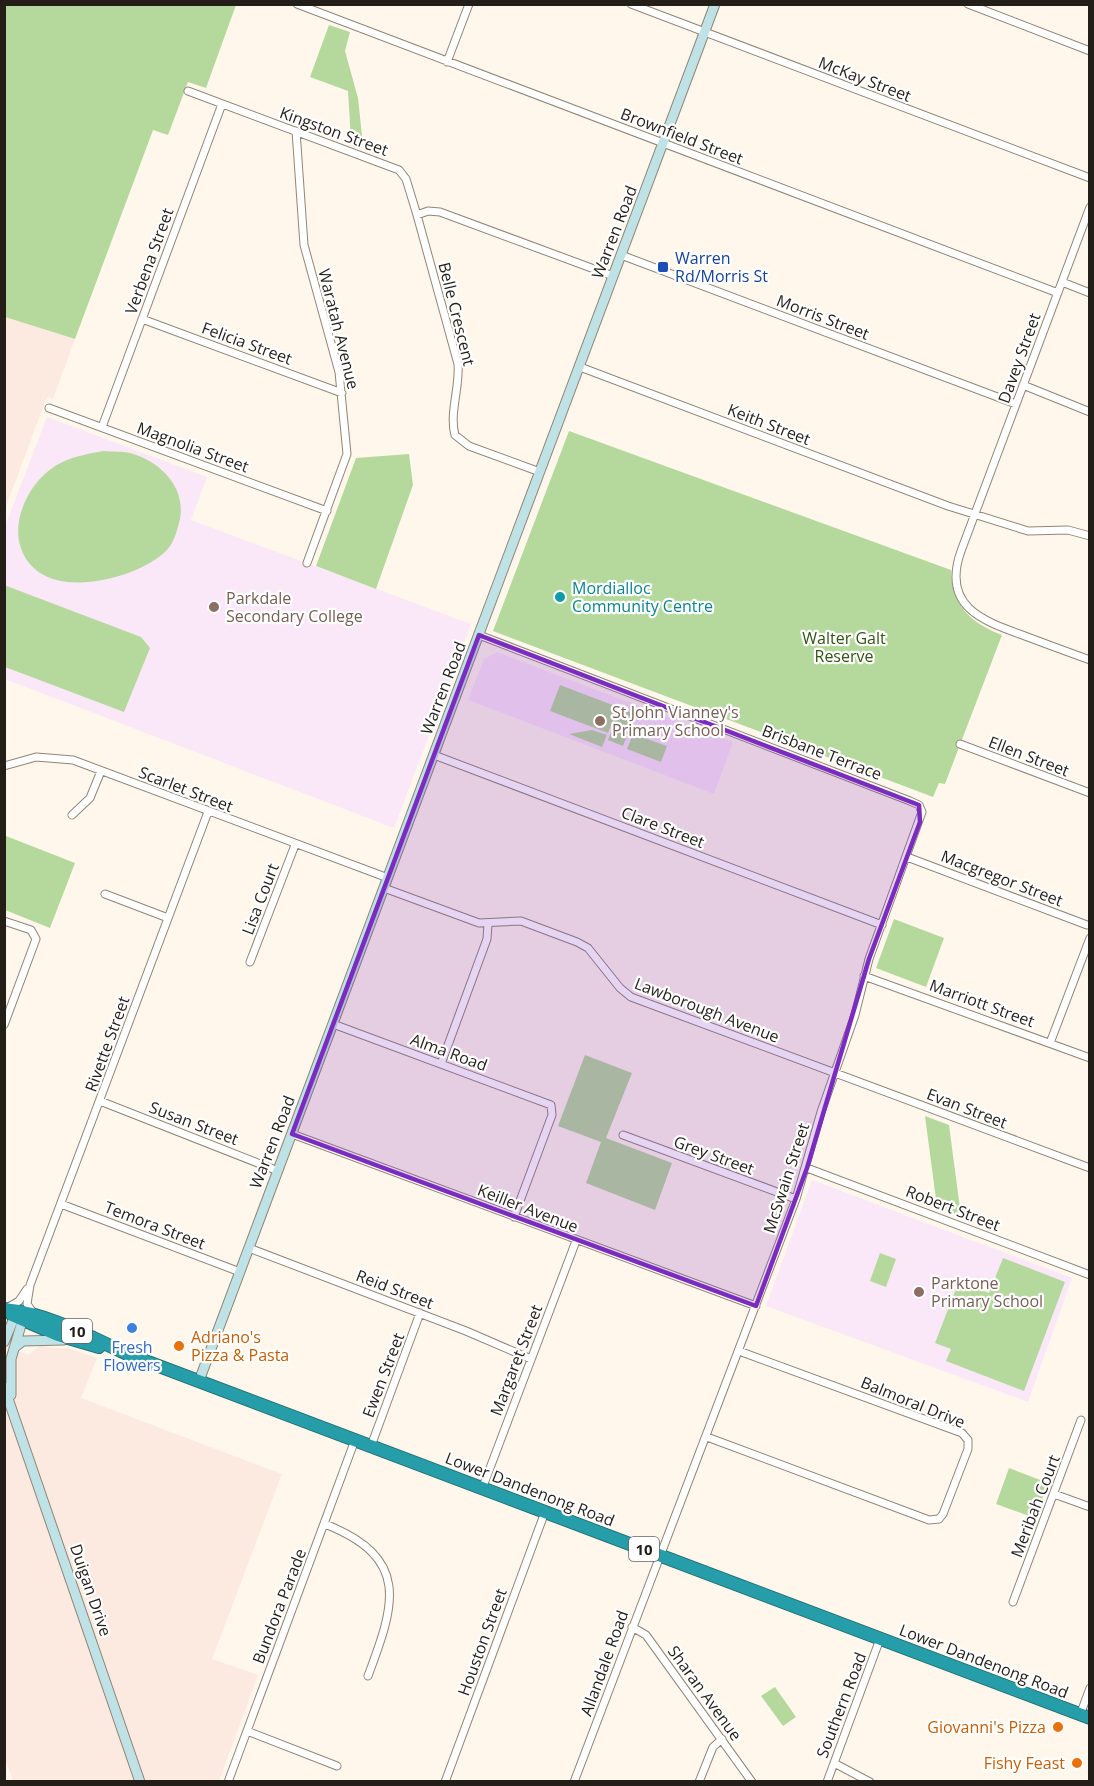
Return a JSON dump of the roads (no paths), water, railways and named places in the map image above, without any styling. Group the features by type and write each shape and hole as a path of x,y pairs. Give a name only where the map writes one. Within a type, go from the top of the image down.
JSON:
{"highway":[{"name":"Lower Dandenong Road","path":"15,1314 72,1340 127,1354"},
{"name":"Lower Dandenong Road","path":"15,1314 40,1318 127,1354 1085,1717"}],"street":[{"name":"Brownfield Street","path":"297,4 1058,293"},
{"path":"447,62 469,4"},
{"name":"McKay Street","path":"631,4 1089,178"},
{"name":"Warren Road","path":"199,1381 715,4"},
{"path":"968,4 1089,51"},
{"name":"Kingston Street","path":"188,91 399,170 406,178 417,215"},
{"name":"Verbena Street","path":"102,428 222,104"},
{"name":"Waratah Avenue","path":"296,131 304,245 339,372 346,454 307,563"},
{"name":"Davey Street","path":"1089,207 975,514 957,571 962,600 972,613 985,622 1089,660"},
{"path":"417,215 428,211 440,212 613,276"},
{"name":"Belle Crescent","path":"417,215 458,364 459,384 453,423 455,435 469,446 540,472"},
{"name":"Morris Street","path":"621,255 1016,404"},
{"path":"1062,282 1089,293"},
{"name":"Felicia Street","path":"142,319 342,393"},
{"name":"Keith Street","path":"580,368 948,506 1033,532 1068,530 1089,536"},
{"path":"1023,386 1089,412"},
{"name":"Magnolia Street","path":"49,408 327,511"},
{"name":"Brisbane Terrace","path":"479,635 919,805"},
{"name":"Ellen Street","path":"960,744 1089,793"},
{"name":"Clare Street","path":"434,755 882,925"},
{"name":"Scarlet Street","path":"5,766 26,759 46,756 64,758 356,868 386,883"},
{"path":"72,815 90,798 101,771"},
{"name":"McSwain Street","path":"660,1555 707,1437 807,1168 834,1072 855,1014 864,976 922,817 919,805"},
{"name":"Rivette Street","path":"40,1318 31,1312 27,1304 30,1285 208,812"},
{"name":"Lisa Court","path":"250,962 295,845"},
{"name":"Macgregor Street","path":"907,857 1089,927"},
{"name":"Lawborough Avenue","path":"386,883 472,921 488,924 522,921 577,942 588,948 620,988 631,997 834,1072"},
{"path":"105,894 168,918"},
{"path":"4,921 31,930 36,937 4,1025"},
{"path":"441,1064 487,939 488,924"},
{"path":"1050,1043 1089,938"},
{"name":"Marriott Street","path":"864,976 1089,1058"},
{"name":"Alma Road","path":"333,1024 546,1102 553,1109 514,1217"},
{"name":"Evan Street","path":"834,1072 1089,1168"},
{"name":"Susan Street","path":"100,1101 278,1171"},
{"name":"Keiller Avenue","path":"292,1134 756,1306"},
{"name":"Grey Street","path":"624,1136 796,1199"},
{"name":"Robert Street","path":"807,1168 1089,1275"},
{"name":"Temora Street","path":"62,1204 240,1272"},
{"name":"Margaret Street","path":"482,1489 576,1241"},
{"name":"Reid Street","path":"249,1248 420,1313 531,1359"},
{"name":"Rivette Street","path":"15,1314 19,1301 30,1285"},
{"name":"Ewen Street","path":"370,1446 420,1313"},
{"path":"4,1342 15,1314"},
{"name":"Duigan Drive","path":"13,1409 10,1367 14,1348 15,1314"},
{"path":"14,1348 23,1341 72,1340"},
{"name":"Balmoral Drive","path":"707,1437 930,1520 939,1519 943,1514 968,1449 968,1440 962,1433 739,1351"},
{"name":"Duigan Drive","path":"4,1387 140,1782"},
{"name":"Meribah Court","path":"1013,1602 1081,1420"},
{"name":"Bundora Parade","path":"228,1782 355,1440"},
{"path":"1054,1494 1089,1507"},
{"name":"Houston Street","path":"445,1782 545,1512"},
{"path":"325,1524 362,1542 380,1562 388,1580 391,1601 389,1618 368,1676"},
{"name":"Allandale Road","path":"574,1782 660,1555"},
{"name":"Sharan Avenue","path":"632,1627 646,1635 752,1782"},
{"name":"Southern Road","path":"827,1782 880,1639"},
{"path":"1085,1717 1089,1688"},
{"path":"247,1731 337,1766"},
{"path":"699,1782 712,1747 722,1739"},
{"path":"834,1763 870,1782"}],"place":[{"name":"Warren Rd/Morris St","path":"663,267"},
{"name":"Mordialloc Community Centre","path":"560,597"},
{"name":"Parkdale Secondary College","path":"214,607"},
{"name":"St John Vianney's Primary School","path":"600,721"},
{"name":"Parktone Primary School","path":"919,1292"},
{"name":"Fresh Flowers","path":"132,1328"},
{"name":"Adriano's Pizza & Pasta","path":"179,1346"},
{"name":"Giovanni's Pizza","path":"1058,1727"},
{"name":"Fishy Feast","path":"1077,1763"}],"park label":[{"name":"Walter Galt Reserve","path":"844,647"}]}
